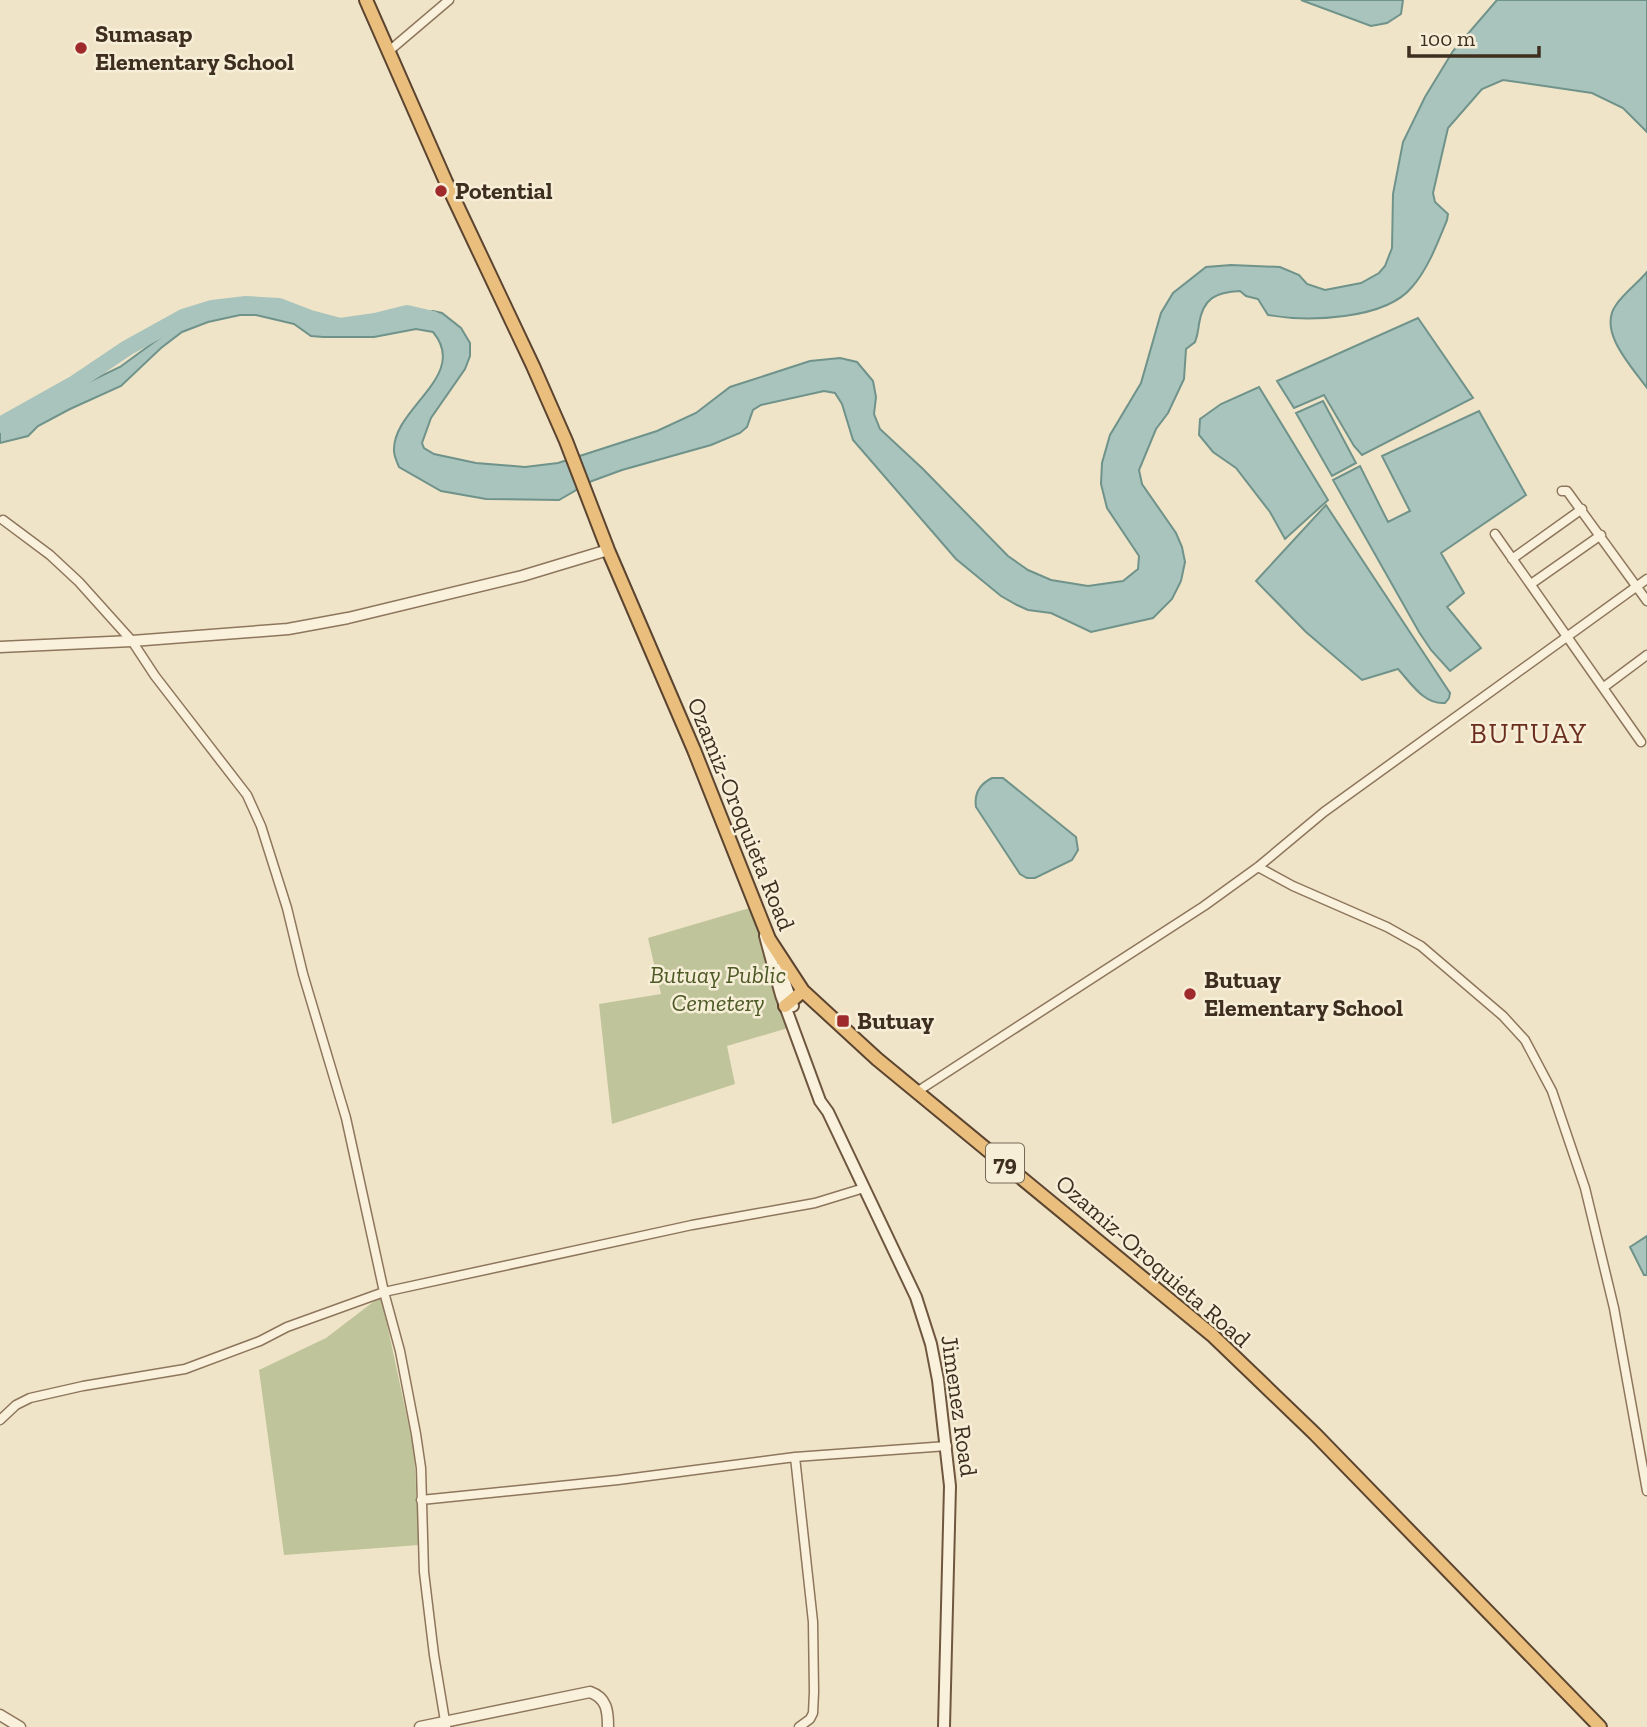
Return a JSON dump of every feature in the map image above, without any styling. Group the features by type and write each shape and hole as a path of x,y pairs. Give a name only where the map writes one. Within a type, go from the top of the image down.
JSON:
{"highway":[{"name":"Ozamiz-Oroquieta Road","path":"366,0 566,441 608,550 694,750 761,922 775,951 803,990 877,1059 1212,1335 1315,1434 1600,1727"},
{"path":"788,1003 803,990"}],"main road":[{"name":"Jimenez Road","path":"761,922 828,1112 916,1297 939,1380 950,1486 944,1727"},
{"name":"Jimenez Road","path":"775,951 788,1003"}],"street":[{"path":"389,51 449,0"},
{"path":"1562,491 1567,491 1582,509 1647,601"},
{"path":"1512,559 1582,509"},
{"path":"2,520 50,555 79,582 132,641 155,676 247,795 261,825 278,876 305,982 346,1118 384,1292 400,1351 416,1434 424,1572 446,1725"},
{"path":"1496,534 1641,742"},
{"path":"1531,584 1601,535"},
{"path":"0,647 132,641 288,629 348,618 522,576 608,550"},
{"path":"918,1091 1139,949 1258,867 1335,805 1647,579"},
{"path":"1604,687 1647,655"},
{"path":"1258,867 1293,886 1387,927 1421,946 1503,1016 1525,1040 1552,1091 1585,1188 1614,1308 1647,1491"},
{"path":"0,1420 16,1405 30,1398 185,1369 286,1327 384,1292 692,1225 815,1203 864,1188"},
{"path":"421,1500 618,1480 795,1457 947,1446"},
{"path":"795,1457 813,1622 813,1713 810,1719 799,1727"},
{"path":"421,1727 446,1725 590,1692 599,1695 605,1703 608,1727"},
{"path":"0,1715 20,1727"}],"green space":[{"name":"Butuay Public Cemetery","path":"753,907 788,1028 727,1046 735,1084 612,1124 599,1004 661,994 648,938"},
{"path":"381,1296 414,1450 419,1545 284,1555 259,1370 326,1338"}],"water":[{"path":"1301,0 1403,0 1401,14 1387,23 1371,26"},
{"path":"1497,0 1647,0 1647,132 1623,108 1592,93 1503,80 1482,89 1448,128 1433,193 1435,202 1448,214 1447,220 1423,272 1400,298 1365,312 1324,318 1268,315 1258,299 1246,296 1240,291 1218,295 1207,302 1195,342 1186,349 1184,379 1168,413 1156,429 1139,470 1142,484 1176,533 1185,562 1181,581 1172,599 1153,618 1091,632 1051,613 1028,610 1001,596 956,559 853,440 842,404 835,393 824,391 761,405 753,410 747,427 740,433 711,445 592,481 559,500 486,499 441,491 399,467 394,453 397,435 404,420 427,392 442,363 442,348 433,332 416,329 374,337 323,337 311,336 294,324 256,315 240,315 208,322 182,332 121,386 38,426 28,436 0,443 0,430 49,401 120,367 183,321 208,312 238,307 275,309 337,330 433,311 442,313 461,328 470,343 470,356 465,369 431,418 422,443 424,448 434,454 476,463 525,467 558,463 657,431 696,413 730,387 810,361 840,358 857,362 873,381 876,397 874,414 880,429 1008,556 1028,570 1051,580 1088,586 1123,581 1138,569 1139,556 1107,508 1101,484 1102,463 1110,435 1141,383 1161,313 1173,293 1206,267 1280,267 1299,275 1307,284 1325,290 1361,283 1379,273 1392,248 1393,194 1403,142 1425,97 1453,51"},
{"path":"1647,272 1647,388 1619,348 1611,326 1611,315 1623,296"},
{"path":"1418,318 1473,398 1362,455 1324,395 1294,408 1277,381"},
{"path":"1259,387 1328,500 1285,539 1270,512 1236,468 1213,452 1199,435 1200,419 1221,404"},
{"path":"1323,401 1356,463 1332,476 1296,413"},
{"path":"1479,411 1526,495 1441,553 1464,593 1447,607 1481,648 1450,671 1419,632 1333,480 1360,466 1388,522 1410,511 1382,456"},
{"path":"1326,505 1450,693 1445,703 1437,703 1424,697 1398,669 1362,680 1306,632 1256,581"},
{"path":"992,778 1003,778 1076,837 1078,850 1072,860 1035,878 1020,874 976,807 979,790"},
{"path":"1647,1236 1647,1275 1644,1275 1630,1247"}],"waterway":[{"path":"0,425 183,317 212,308 246,304 279,306 340,326 407,313 433,319"}],"place":[{"name":"Sumasap Elementary School","path":"81,48"},
{"name":"Potential","path":"441,191"},
{"name":"Butuay Elementary School","path":"1190,994"},
{"name":"Butuay","path":"843,1021"}],"district":[{"name":"BUTUAY","path":"1529,733"}]}
